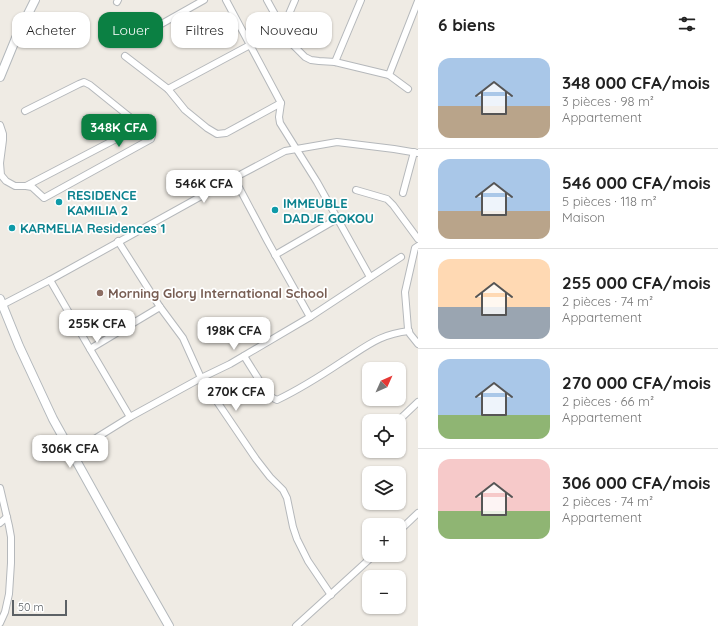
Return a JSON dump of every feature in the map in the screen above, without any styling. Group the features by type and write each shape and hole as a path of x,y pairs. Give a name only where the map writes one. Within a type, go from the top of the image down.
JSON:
{"main road":[{"path":"0,77 16,38 35,0"},
{"path":"1,302 19,346 54,420 169,626"}],"street":[{"path":"163,23 204,0"},
{"path":"226,0 246,38"},
{"path":"267,0 274,12"},
{"path":"290,12 295,0"},
{"path":"335,62 361,0"},
{"path":"389,75 418,1"},
{"path":"168,89 246,47"},
{"path":"252,48 280,103 280,123 370,277"},
{"path":"296,48 305,57 311,60 335,62 389,75 408,89"},
{"path":"125,56 168,89 185,110 217,134 226,133 280,103"},
{"path":"0,125 3,140 0,163 1,174 6,181 15,186 32,187 44,198 151,139 152,136 152,133 84,82 25,112"},
{"path":"26,186 141,126"},
{"path":"1,302 50,280 234,178 285,151 296,148 341,142 416,153 403,193"},
{"path":"234,178 310,317"},
{"path":"356,190 387,199 418,239"},
{"path":"275,254 337,219"},
{"path":"118,241 160,307 183,338 201,378 256,458 270,477 283,490 287,498 293,527 297,538 308,561 331,595"},
{"path":"418,246 415,248 405,292 409,332 418,344"},
{"path":"72,453 130,417 201,378 230,364 310,317 401,257"},
{"path":"50,280 130,417"},
{"path":"90,349 160,307"},
{"path":"244,356 266,392 277,400 297,390 370,343 397,333 409,332"},
{"path":"405,414 418,402"},
{"path":"0,488 11,537 10,586 5,612 0,623"},
{"path":"406,524 418,513"},
{"path":"0,523 7,517"},
{"path":"296,626 366,562"}],"place":[{"name":"RESIDENCE KAMILIA 2","path":"59,202"},
{"name":"IMMEUBLE DADJE GOKOU","path":"275,210"},
{"name":"KARMELIA Residences 1","path":"12,228"},
{"name":"Morning Glory International School","path":"100,293"}]}
